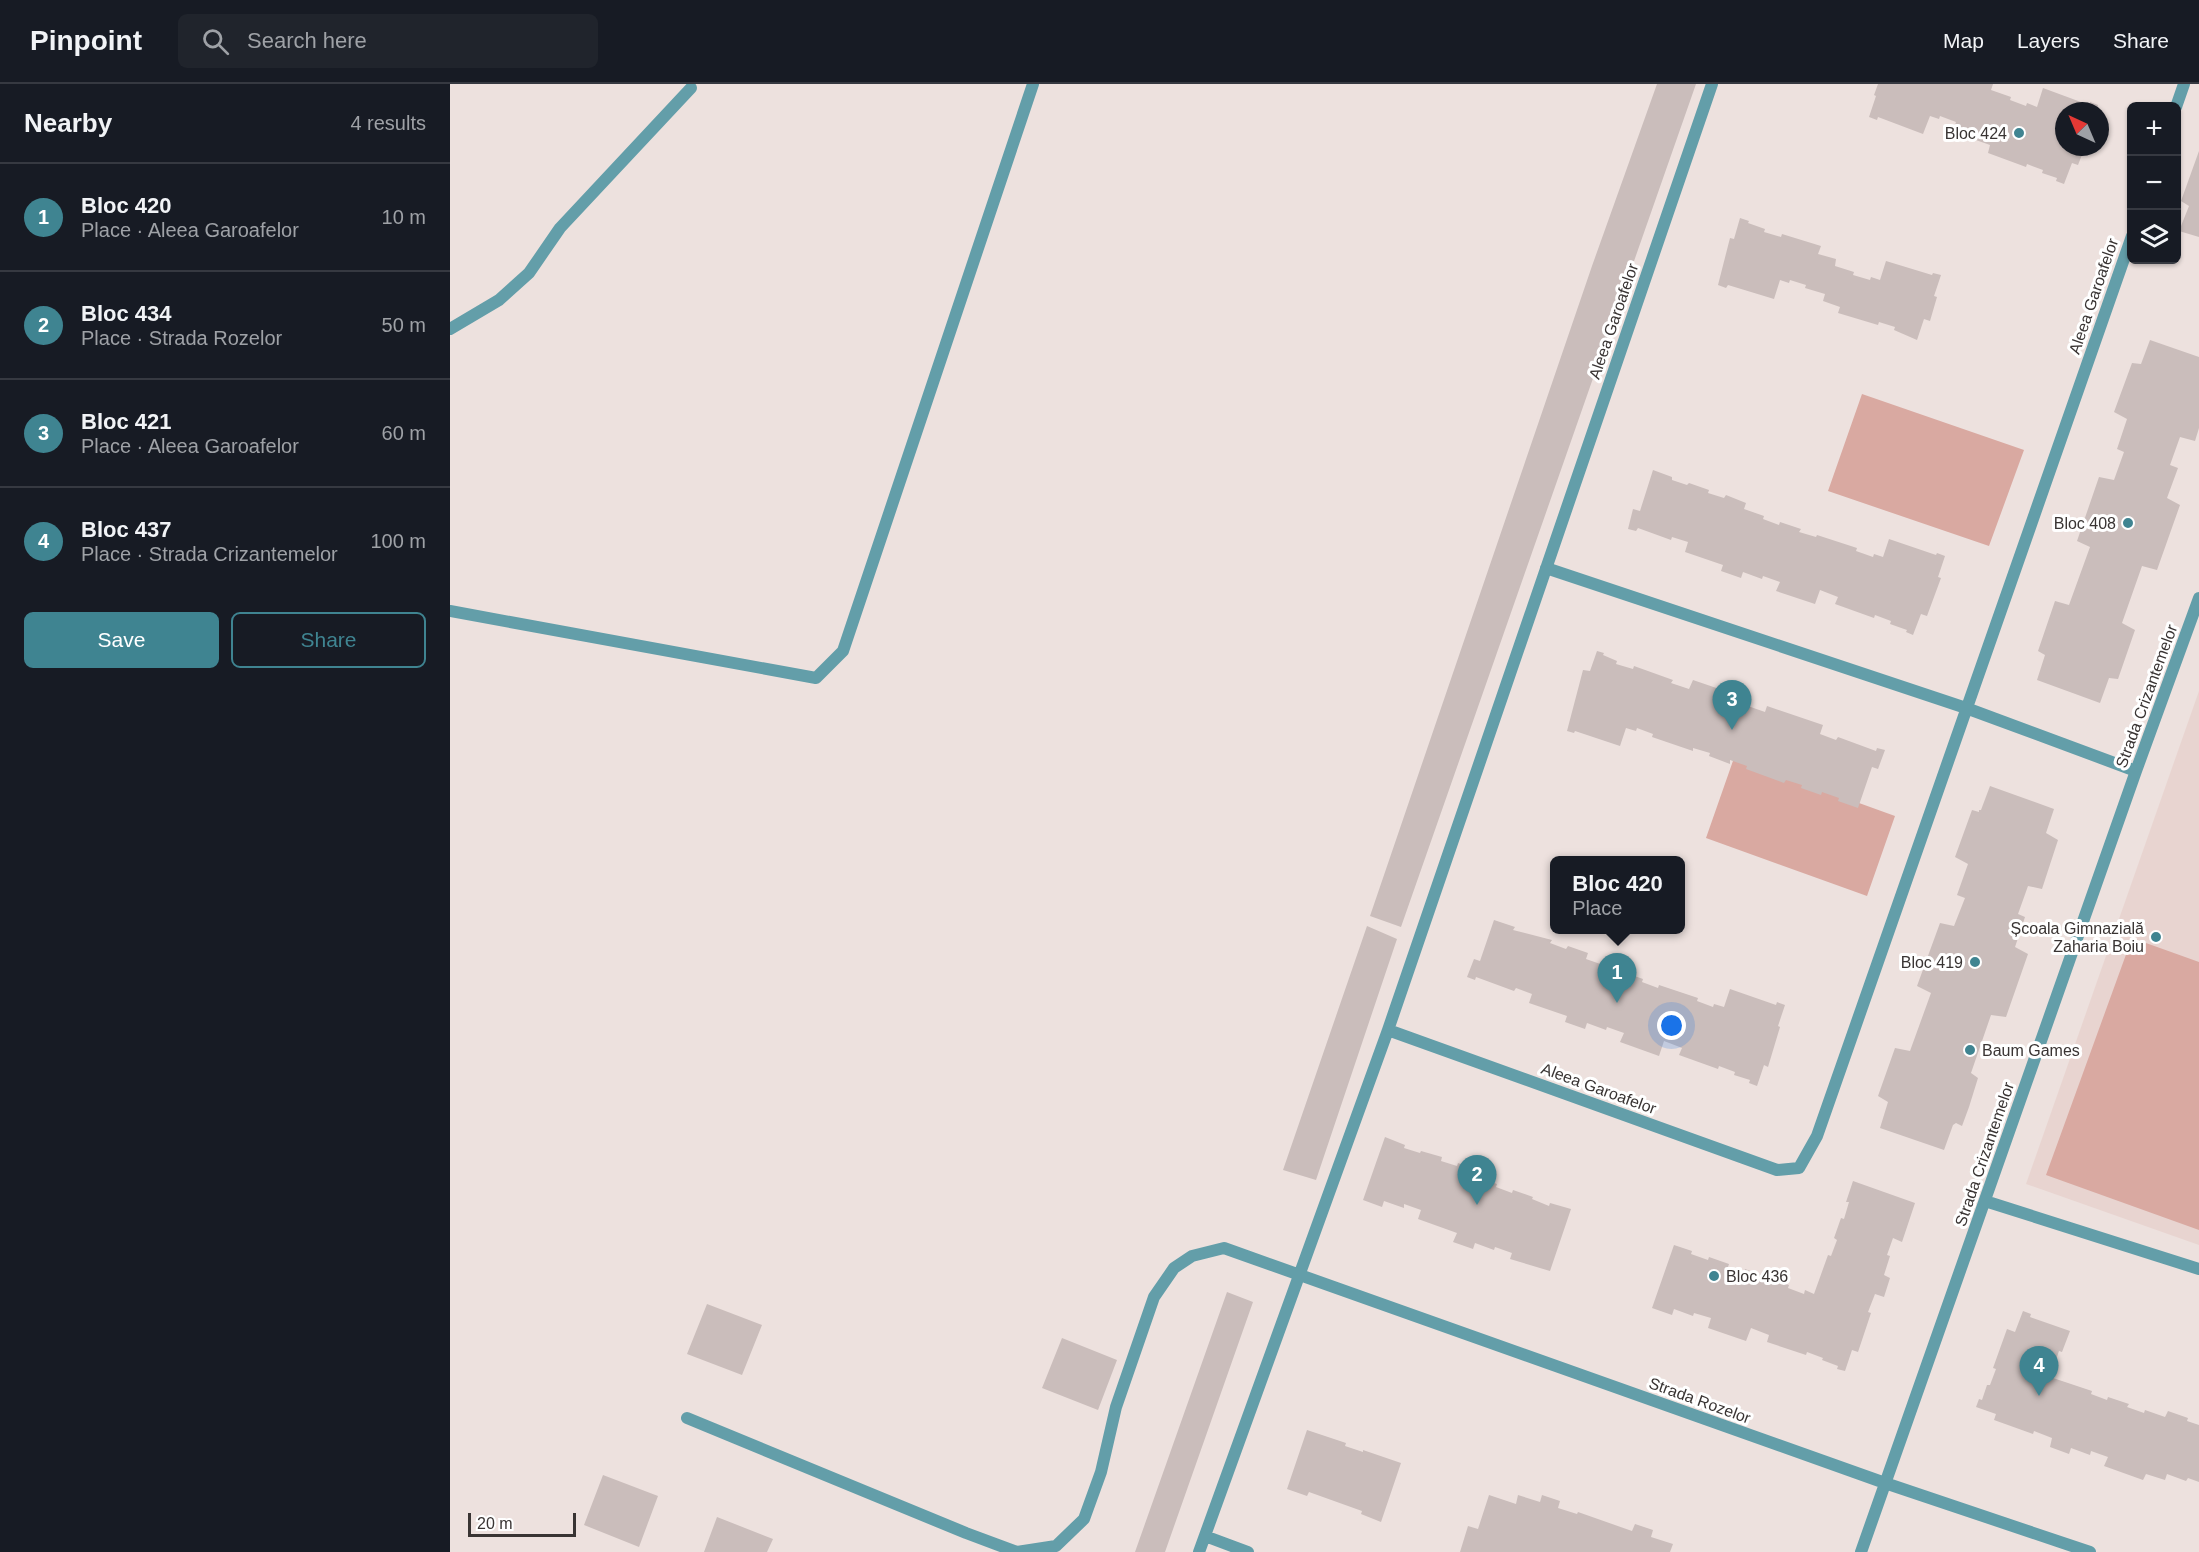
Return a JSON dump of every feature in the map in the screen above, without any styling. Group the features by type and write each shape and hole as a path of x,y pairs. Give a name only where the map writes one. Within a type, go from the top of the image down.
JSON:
{"street":[{"path":"450,611 816,678 843,651 1033,84"},
{"name":"Aleea Garoafelor","path":"1712,84 1388,1030 1777,1170 1798,1168 1817,1136 2127,250"},
{"path":"2178,102 2184,84"},
{"path":"450,329 499,300 529,273 560,228 691,88"},
{"path":"1545,568 1966,708 2136,771"},
{"name":"Strada Crizantemelor","path":"1861,1552 2199,598"},
{"path":"1199,1552 1388,1030"},
{"path":"1985,1201 2199,1269"},
{"name":"Strada Rozelor","path":"687,1418 1017,1552 1056,1546 1084,1519 1101,1472 1116,1407 1154,1297 1174,1268 1192,1256 1224,1248 1886,1483 2090,1552"},
{"path":"1205,1536 1248,1552"}],"shaded area":[{"path":"1862,394 2024,450 1989,546 1828,491"},
{"name":"Școala Gimnazială Zaharia Boiu","path":"2199,691 2199,1245 2026,1184"},
{"path":"1734,758 1895,816 1867,896 1706,838"},
{"name":"Școala Gimnazială Zaharia Boiu","path":"2132,938 2199,962 2199,1230 2046,1175"}],"building":[{"path":"1657,84 1696,84 1401,927 1370,916 1592,266"},
{"name":"Bloc 424","path":"1878,84 1993,84 1991,90 2011,97 2010,100 2037,107 2043,88 2081,102 2055,102 2055,156 2082,156 2078,165 2072,163 2064,184 2056,181 2057,178 2042,173 2043,170 2027,164 2026,167 1988,153 1990,145 1973,139 1975,133 1940,116 1939,119 1930,116 1923,134 1878,117 1877,120 1869,117 1876,96 1874,95"},
{"path":"2199,151 2199,237 2181,232 2189,206 2181,201"},
{"path":"1740,218 1765,229 1764,232 1781,237 1782,234 1821,246 1818,254 1836,259 1835,266 1870,280 1871,277 1880,280 1886,261 1932,275 1933,273 1941,275 1934,296 1937,297 1930,321 1924,319 1917,340 1894,330 1895,327 1879,322 1878,325 1838,313 1840,307 1823,301 1825,294 1805,288 1806,285 1790,280 1789,283 1780,280 1774,299 1728,285 1726,288 1718,285 1730,238 1734,239"},
{"name":"Bloc 408","path":"2150,340 2199,357 2199,428 2195,441 2180,437 2170,465 2178,468 2167,498 2180,505 2157,570 2142,566 2122,623 2135,630 2118,679 2109,678 2100,703 2037,680 2045,655 2038,651 2055,601 2069,605 2090,547 2077,541 2099,477 2114,480 2124,452 2117,449 2127,419 2114,412 2132,363 2141,364"},
{"path":"1653,470 1672,477 1672,480 1709,490 1708,493 1724,498 1726,495 1746,503 1744,509 1764,516 1763,519 1779,525 1780,522 1801,529 1799,532 1816,537 1817,535 1857,548 1856,551 1873,557 1874,554 1883,557 1889,539 1945,556 1938,577 1941,578 1927,616 1921,614 1913,635 1906,632 1907,630 1890,624 1891,621 1875,615 1874,618 1835,604 1838,597 1820,590 1815,604 1776,591 1780,582 1763,576 1762,579 1743,572 1741,578 1721,571 1723,565 1685,552 1688,542 1672,537 1671,540 1638,528 1636,531 1628,529 1633,509 1640,511"},
{"path":"1597,651 1617,661 1616,664 1633,669 1634,666 1673,680 1671,683 1689,689 1693,680 1731,693 1728,703 1745,708 1745,705 1765,712 1767,706 1823,725 1820,734 1836,740 1838,737 1876,751 1877,748 1885,750 1878,769 1872,767 1858,808 1822,792 1821,795 1801,788 1802,785 1786,780 1784,783 1746,769 1747,766 1730,760 1730,764 1709,756 1710,753 1693,748 1693,751 1652,737 1653,734 1637,728 1636,731 1626,728 1620,746 1575,731 1574,733 1567,731 1583,670 1590,671"},
{"name":"Bloc 419","path":"1990,786 2054,809 2046,833 2058,840 2042,889 2028,886 2018,914 2025,917 2015,947 2028,954 2006,1017 1991,1015 1971,1073 1978,1078 1969,1107 1962,1126 1956,1123 1953,1125 1944,1150 1880,1128 1888,1102 1878,1096 1895,1048 1910,1051 1931,993 1917,986 1940,923 1954,926 1965,898 1957,895 1968,864 1955,857 1972,810 1979,812 1981,810"},
{"path":"1494,920 1515,927 1513,930 1552,940 1550,943 1566,949 1568,946 1588,953 1586,959 1606,966 1605,969 1622,975 1623,972 1643,979 1642,982 1658,988 1659,985 1698,998 1697,1001 1713,1007 1714,1004 1724,1007 1730,989 1776,1005 1777,1002 1785,1005 1768,1067 1764,1065 1757,1086 1749,1083 1750,1080 1734,1075 1735,1072 1719,1066 1718,1069 1679,1055 1682,1048 1664,1041 1659,1056 1620,1042 1624,1033 1607,1027 1606,1030 1587,1023 1585,1029 1565,1022 1567,1016 1529,1003 1532,994 1516,988 1514,991 1476,977 1475,980 1467,977 1474,959 1480,961"},
{"path":"1367,926 1397,939 1316,1180 1283,1170"},
{"path":"1385,1137 1405,1145 1404,1148 1442,1157 1441,1161 1457,1166 1458,1163 1478,1171 1477,1177 1497,1184 1496,1187 1533,1197 1532,1199 1549,1206 1550,1203 1571,1209 1550,1271 1510,1259 1512,1253 1495,1247 1494,1250 1475,1243 1473,1249 1453,1242 1457,1233 1418,1219 1421,1210 1404,1204 1404,1208 1384,1201 1382,1207 1363,1200"},
{"name":"Bloc 436","path":"1853,1181 1915,1203 1902,1242 1893,1238 1887,1255 1890,1256 1884,1275 1890,1278 1884,1297 1875,1294 1858,1352 1852,1350 1845,1371 1807,1352 1806,1355 1767,1342 1769,1335 1751,1328 1746,1341 1708,1328 1711,1318 1694,1313 1693,1316 1674,1309 1672,1315 1652,1308 1674,1245 1708,1260 1709,1257 1729,1264 1728,1267 1744,1273 1745,1269 1789,1285 1788,1288 1804,1294 1805,1290 1814,1294 1828,1255 1831,1256 1837,1240 1834,1238 1841,1218 1844,1219 1849,1202 1846,1202"},
{"path":"1227,1292 1253,1302 1165,1552 1135,1552"},
{"path":"707,1304 762,1325 742,1375 687,1354"},
{"path":"2023,1311 2031,1314 2030,1317 2070,1331 2062,1352 2059,1351 2053,1368 2057,1369 2053,1378 2092,1391 2091,1394 2107,1400 2108,1397 2129,1404 2127,1407 2144,1413 2145,1410 2165,1417 2168,1411 2188,1418 2187,1421 2199,1425 2199,1482 2188,1478 2186,1481 2167,1474 2165,1480 2146,1474 2143,1480 2104,1466 2108,1457 2091,1451 2090,1455 2071,1448 2069,1454 2050,1447 2052,1438 2034,1431 2033,1434 1994,1420 1996,1414 1976,1407 1979,1399 1982,1400 1987,1385 1990,1385 1996,1369 1993,1368 2007,1329 2015,1332"},
{"path":"1062,1338 1117,1360 1098,1410 1042,1388"},
{"path":"1307,1430 1346,1443 1345,1446 1401,1463 1381,1522 1361,1514 1362,1511 1309,1492 1307,1496 1287,1489"},
{"path":"603,1475 658,1496 639,1547 584,1525"},
{"path":"1489,1495 1516,1504 1518,1495 1540,1502 1542,1495 1560,1501 1558,1508 1577,1514 1578,1512 1632,1531 1635,1524 1653,1530 1651,1537 1673,1544 1670,1552 1460,1552 1468,1526 1478,1529"},
{"path":"717,1517 773,1539 767,1552 704,1552"}],"place":[{"name":"Bloc 424","path":"2019,133"},
{"name":"Bloc 408","path":"2128,523"},
{"name":"Bloc 421","path":"1732,730"},
{"name":"Școala Gimnazială Zaharia Boiu","path":"2156,937"},
{"name":"Bloc 419","path":"1975,962"},
{"name":"Bloc 420","path":"1617,1003"},
{"name":"Baum Games","path":"1970,1050"},
{"name":"Bloc 434","path":"1477,1205"},
{"name":"Bloc 436","path":"1714,1276"},
{"name":"Bloc 437","path":"2039,1396"}]}
